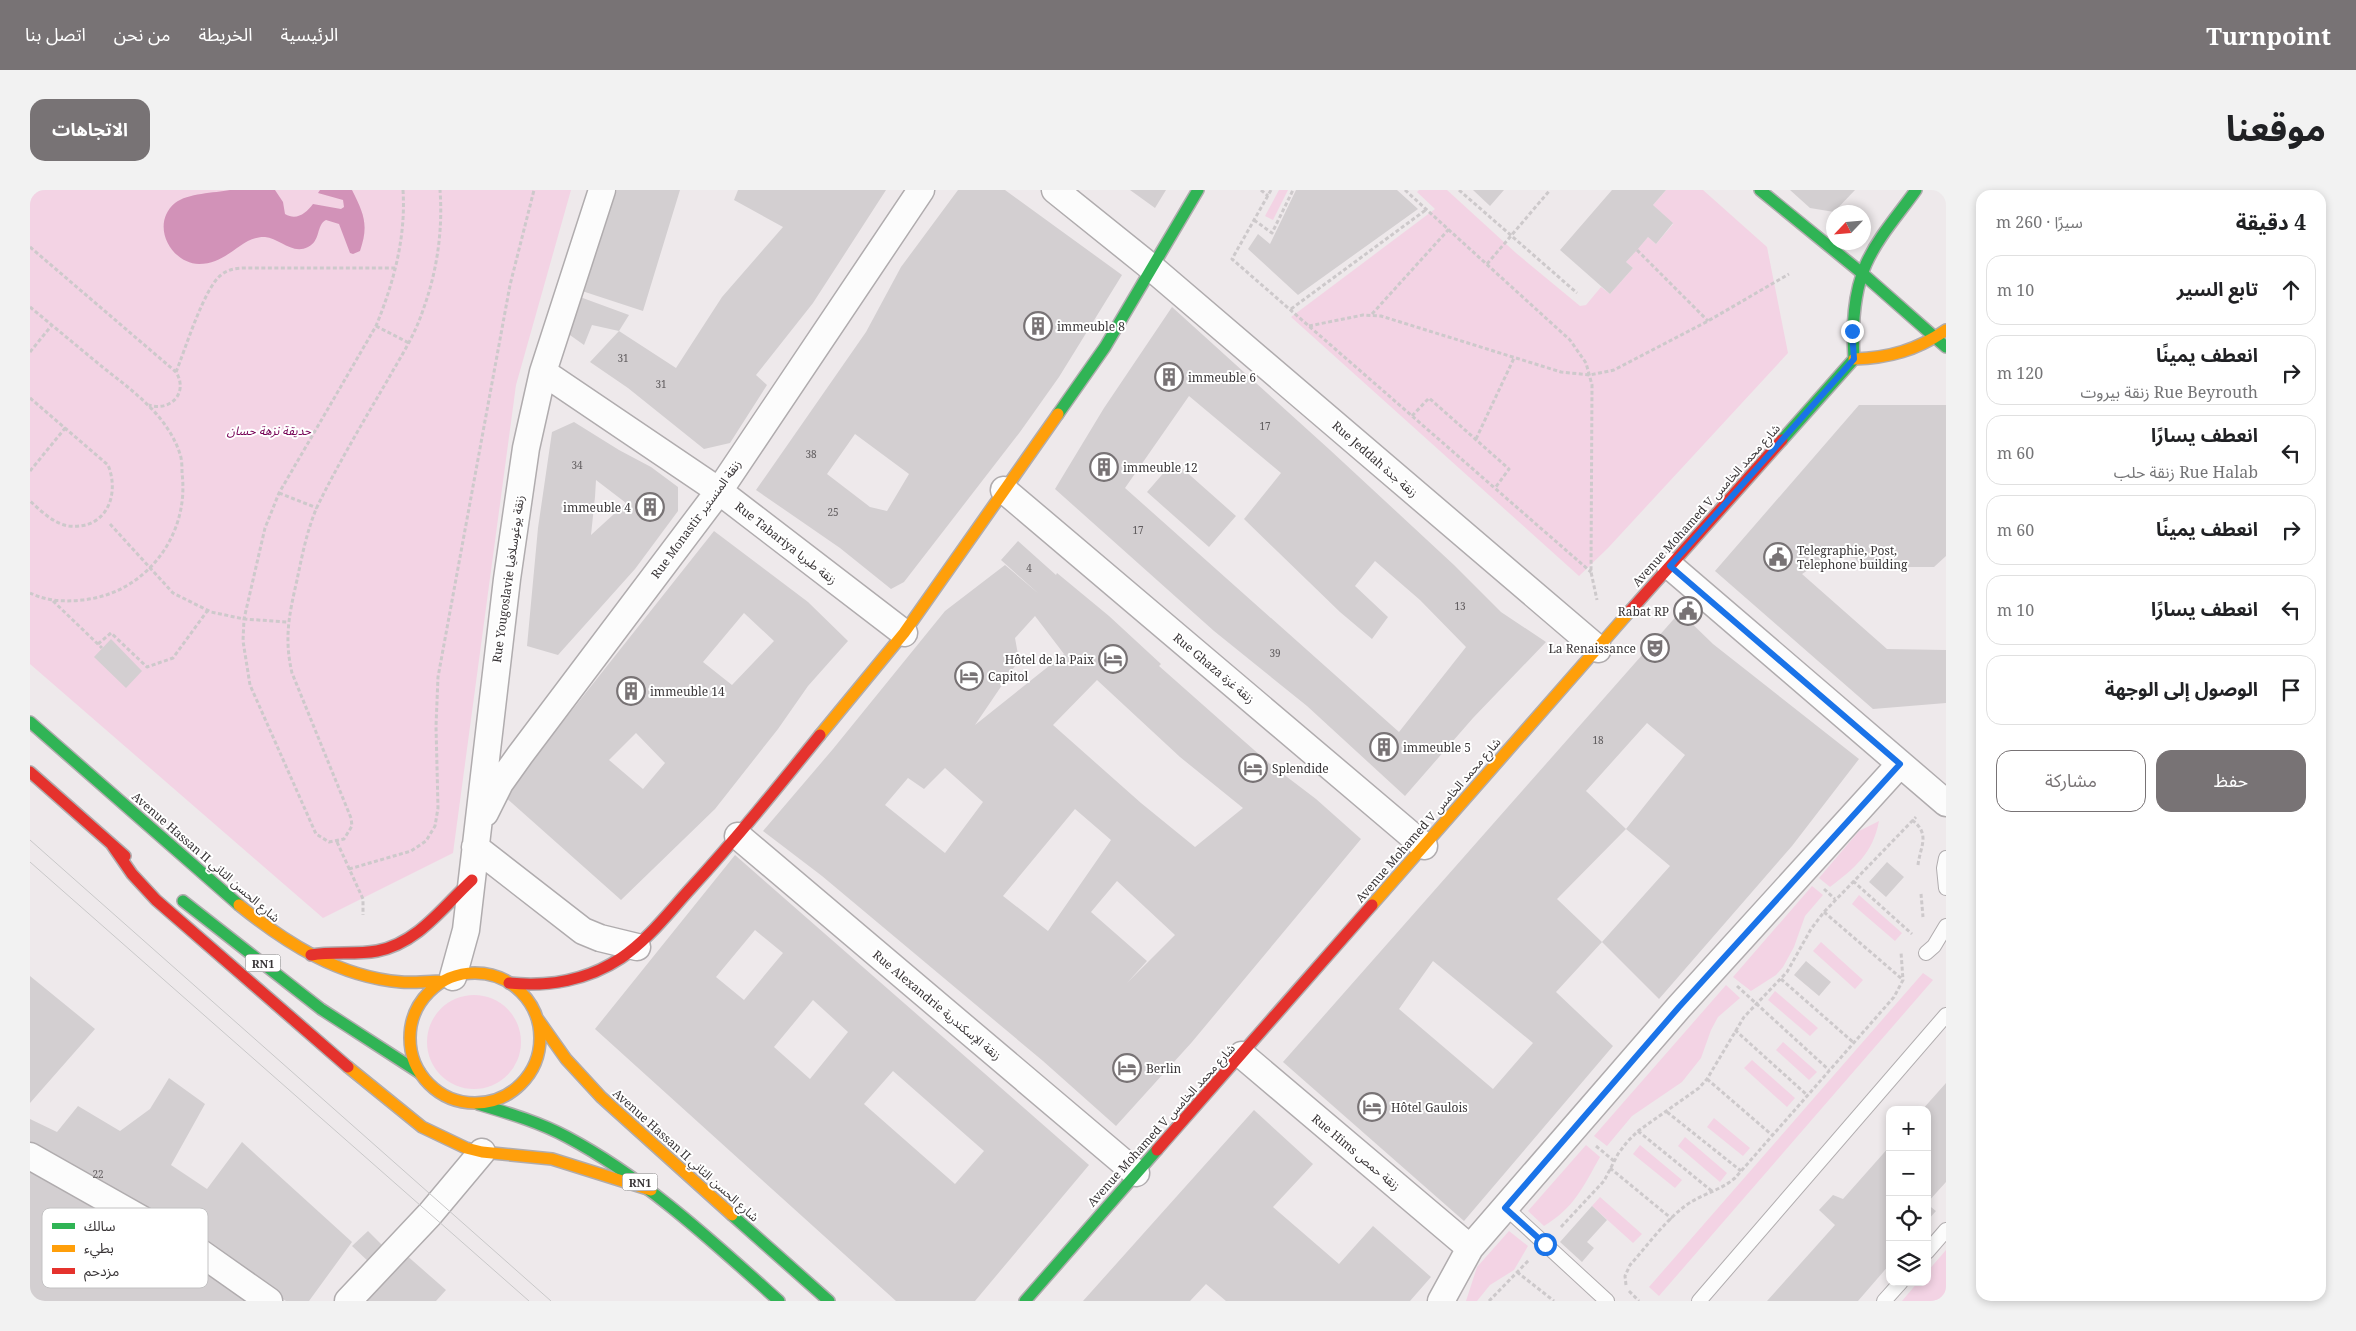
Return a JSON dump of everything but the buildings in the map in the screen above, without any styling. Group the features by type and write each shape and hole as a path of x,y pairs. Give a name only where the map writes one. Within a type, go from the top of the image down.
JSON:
{"main road":[{"path":"509,983 548,984 586,976 621,958 637,946 738,836 904,633 1105,347 1198,190"},
{"path":"1760,190 1863,274 1946,347"},
{"path":"1916,190 1876,247 1863,274 1855,302 1852,331 1854,359 1883,359 1911,352 1946,330"},
{"name":"Avenue Mohamed V شارع محمد الخامس","path":"1024,1301 1854,359"},
{"name":"Avenue Hassan II شارع الحسن الثاني","path":"30,722 258,921 310,956 379,981 400,984 448,979"},
{"path":"30,772 112,845 143,869"},
{"path":"112,845 143,888 324,1047 422,1127 451,1142 482,1152 552,1159 651,1190"},
{"path":"310,956 336,951 377,950 404,942 427,926 472,880"},
{"name":"RN1","path":"174,894 322,1009 420,1073 434,1088 450,1098 502,1110 550,1128 596,1152 651,1190 779,1301"},
{"name":"RN1","path":"420,1073 410,1045 414,1015 431,990 448,979 482,974 509,983 526,998 537,1018 539,1041 537,1056 532,1069 524,1081 502,1098 476,1103"},
{"name":"Avenue Hassan II شارع الحسن الثاني","path":"537,1018 566,1060 601,1097 829,1301"}],"street":[{"name":"Rue Yougoslavie زنقة يوغوسلافيا","path":"448,979 466,930 507,579 526,448 543,372 602,190"},
{"name":"Rue Monastir زنقة المنستير","path":"475,847 485,814 500,783 719,491 921,190"},
{"path":"1055,190 1152,268"},
{"name":"Rue Jeddah زنقة جدة","path":"1152,268 1598,650"},
{"name":"Rue Tabariya زنقة طبريا","path":"543,372 719,491 904,633"},
{"name":"Rue Ghaza زنقة غزة","path":"1004,490 1424,846"},
{"path":"1670,566 1941,799"},
{"path":"1441,1301 1470,1248 1716,967 1900,764"},
{"name":"Rue Alexandrie زنقة الإسكندرية","path":"738,836 1136,1173"},
{"path":"475,847 583,931 609,941 637,946"},
{"name":"Rue Hims زنقة حمص","path":"1242,1055 1470,1248"},
{"path":"348,1301 430,1214 482,1152"},
{"path":"30,1156 122,1208"},
{"path":"208,1258 269,1301"}],"lane":[{"path":"1946,858 1944,868 1946,888"},
{"path":"1926,953 1934,946 1946,926"},
{"path":"1699,1301 1946,1014"},
{"path":"1505,1208 1608,1301"},
{"path":"1931,1247 1946,1230"},
{"path":"1884,1301 1897,1286"}],"path":[{"path":"403,190 402,235 388,297 376,326 279,494 265,528 244,619 245,663 257,706 316,834 329,842 337,842 344,839 349,833 351,818 292,674 288,656 287,622 305,544 317,508 333,476 409,343 423,311 433,276 439,242 440,190"},
{"path":"349,869 411,851 426,841 435,826 438,808 436,726 438,677 510,285 534,190"},
{"path":"1261,190 1268,196"},
{"path":"1271,190 1232,259 1591,572"},
{"path":"1254,220 1272,233 1293,190"},
{"path":"1405,190 1570,340 1586,363 1593,395 1591,572 1597,600"},
{"path":"1459,190 1578,293"},
{"path":"1487,264 1550,190"},
{"path":"1291,309 1427,209"},
{"path":"1372,314 1449,229"},
{"path":"30,248 176,372 180,385 179,394 174,401 166,406 156,407 148,404"},
{"path":"1637,250 1708,321"},
{"path":"176,372 209,290 220,276 228,271 246,268 396,268"},
{"path":"1309,326 1372,314 1391,318 1561,372 1590,375 1614,370 1708,321 1789,274"},
{"path":"30,307 148,404 167,428 180,455 184,487 180,517 175,531 169,545 150,569 126,588 98,598 52,601"},
{"path":"30,352 52,325"},
{"path":"376,326 409,343"},
{"path":"1476,439 1514,358"},
{"path":"30,398 108,465 113,477 114,490 111,502 104,513 94,521 82,526 69,526 56,522 30,501"},
{"path":"1412,416 1429,398 1509,469 1495,488"},
{"path":"30,471 66,427"},
{"path":"279,494 317,508"},
{"path":"110,524 173,593 208,610 244,619 287,622"},
{"path":"30,593 52,601 102,648"},
{"path":"98,644 111,633 147,667 173,658 208,610"},
{"path":"1489,1301 1595,1192 1604,1181 1618,1154 1638,1131 1689,1097 1707,1078 1735,1030 1756,1003 1793,965 1811,930 1824,912 1912,820 1941,799"},
{"path":"1912,820 1918,824 1924,837 1918,868"},
{"path":"337,842 362,898 363,915"},
{"path":"1853,881 1913,934"},
{"path":"1920,923 1924,910 1921,892"},
{"path":"1824,912 1903,980"},
{"path":"1910,938 1917,929"},
{"path":"1639,1301 1626,1288 1626,1270 1672,1219 1690,1203 1728,1183 1741,1171 1894,997 1903,980 1900,954 1902,948"},
{"path":"1716,967 1829,1070"},
{"path":"1781,979 1854,1043"},
{"path":"1735,1030 1807,1095"},
{"path":"1707,1078 1772,1135"},
{"path":"1667,1112 1741,1171"},
{"path":"1638,1131 1713,1192"},
{"path":"1610,1168 1672,1219"},
{"path":"1517,1272 1554,1301"}],"green space":[{"name":"حديقة نزهة حسان","path":"30,190 571,190 516,385 453,853 323,918 30,664"},
{"path":"1279,190 1288,190 1273,220 1265,216"},
{"path":"1419,190 1447,190 1516,253 1580,306 1586,305 1601,287 1610,294 1633,268 1626,262 1648,237 1656,244 1673,224 1653,205 1666,190 1703,190 1767,247 1788,353 1608,548 1579,576 1291,317 1435,209 1417,192"},
{"path":"1879,821 1872,842 1862,859 1855,866 1830,887 1819,878 1859,831"},
{"path":"1812,886 1823,895 1805,916 1794,947 1783,967 1776,975 1751,991 1733,977"},
{"path":"1859,895 1902,933 1895,941 1852,904"},
{"path":"1821,942 1863,980 1855,989 1813,951"},
{"path":"1923,973 1933,980 1659,1296 1649,1287"},
{"path":"1726,985 1740,998 1718,1017 1701,1058 1682,1082 1632,1116 1607,1146 1594,1136"},
{"path":"1775,991 1818,1028 1810,1036 1768,1000"},
{"path":"474,995 492,998 507,1009 518,1024 521,1042 518,1060 507,1075 492,1086 474,1089 456,1086 441,1075 430,1060 427,1042 430,1024 441,1009 456,998"},
{"path":"1783,1042 1817,1072 1809,1080 1776,1050"},
{"path":"1752,1060 1795,1098 1787,1107 1744,1068"},
{"path":"1714,1118 1750,1148 1743,1156 1707,1127"},
{"path":"1685,1137 1727,1173 1720,1182 1678,1146"},
{"path":"1586,1145 1600,1157 1577,1196 1563,1212 1544,1226 1528,1211"},
{"path":"1640,1145 1682,1180 1675,1188 1633,1154"},
{"path":"1600,1197 1642,1234 1633,1243 1592,1206"},
{"path":"1509,1231 1528,1246 1514,1270 1490,1285 1477,1301 1466,1301 1477,1267"},
{"path":"1946,1250 1946,1301 1902,1301 1915,1286 1931,1286 1931,1267"}],"shaded area":[{"path":"230,190 275,190 283,202 285,214 293,217 301,215 313,204 341,209 344,207 343,200 318,193 320,190 352,190 360,206 365,227 360,251 353,254 350,253 339,224 326,220 321,225 315,241 302,249 291,248 265,237 248,241 218,260 209,263 189,262 180,257 172,250 164,231 164,221 168,212 175,203 187,197"}],"tram line":[{"path":"30,840 551,1301"},
{"path":"30,862 529,1301"}],"traffic: fast":[{"path":"1058,414 1105,347 1198,190"},
{"path":"1760,190 1863,274 1946,347"},
{"path":"1782,440 1854,359 1854,311 1858,287 1866,264 1876,244 1916,190"},
{"path":"30,722 239,905"},
{"path":"183,901 321,1009 420,1073"},
{"path":"478,1104 546,1127 567,1137 624,1172 678,1212 779,1301"},
{"path":"1025,1301 1157,1150"},
{"path":"732,1215 829,1301"}],"traffic: slow":[{"path":"1854,359 1879,357 1902,352 1924,343 1946,330"},
{"path":"820,735 904,633 1058,414"},
{"path":"1372,905 1630,611"},
{"path":"239,905 295,945 314,956 356,973 378,979 406,982 443,981"},
{"path":"475,973 488,974 500,978 521,992 535,1013 539,1025 540,1038 539,1051 535,1063 521,1084 500,1098 488,1102 475,1103 462,1102 450,1098 429,1084 415,1063 411,1051 410,1038 411,1025 415,1013 429,992 450,978 462,974 475,973"},
{"path":"537,1018 566,1059 601,1097 732,1215"},
{"path":"348,1067 422,1127 466,1148 482,1152 552,1159 651,1190"}],"traffic: jam":[{"path":"1630,611 1782,440"},
{"path":"509,983 553,983 581,977 608,966 631,951 658,925 724,851 820,735"},
{"path":"30,772 125,856"},
{"path":"112,845 132,874 156,900 348,1067"},
{"path":"311,955 369,952 392,947 429,923 472,880"},
{"path":"1157,1150 1372,905"}],"place":[{"name":"immeuble 8","path":"1038,326"},
{"name":"immeuble 6","path":"1169,377"},
{"name":"immeuble 12","path":"1104,467"},
{"name":"immeuble 4","path":"650,507"},
{"name":"Telegraphie, Post, Telephone building","path":"1778,557"},
{"name":"Rabat RP","path":"1688,611"},
{"name":"La Renaissance","path":"1655,648"},
{"name":"Hôtel de la Paix","path":"1113,659"},
{"name":"Capitol","path":"969,676"},
{"name":"immeuble 14","path":"631,691"},
{"name":"immeuble 5","path":"1384,747"},
{"name":"Splendide","path":"1253,768"},
{"name":"Berlin","path":"1127,1068"},
{"name":"Hôtel Gaulois","path":"1372,1107"}],"route":[{"path":"1545,1244 1505,1208 1679,1007 1900,764 1670,566 1854,359 1852,331"}]}
